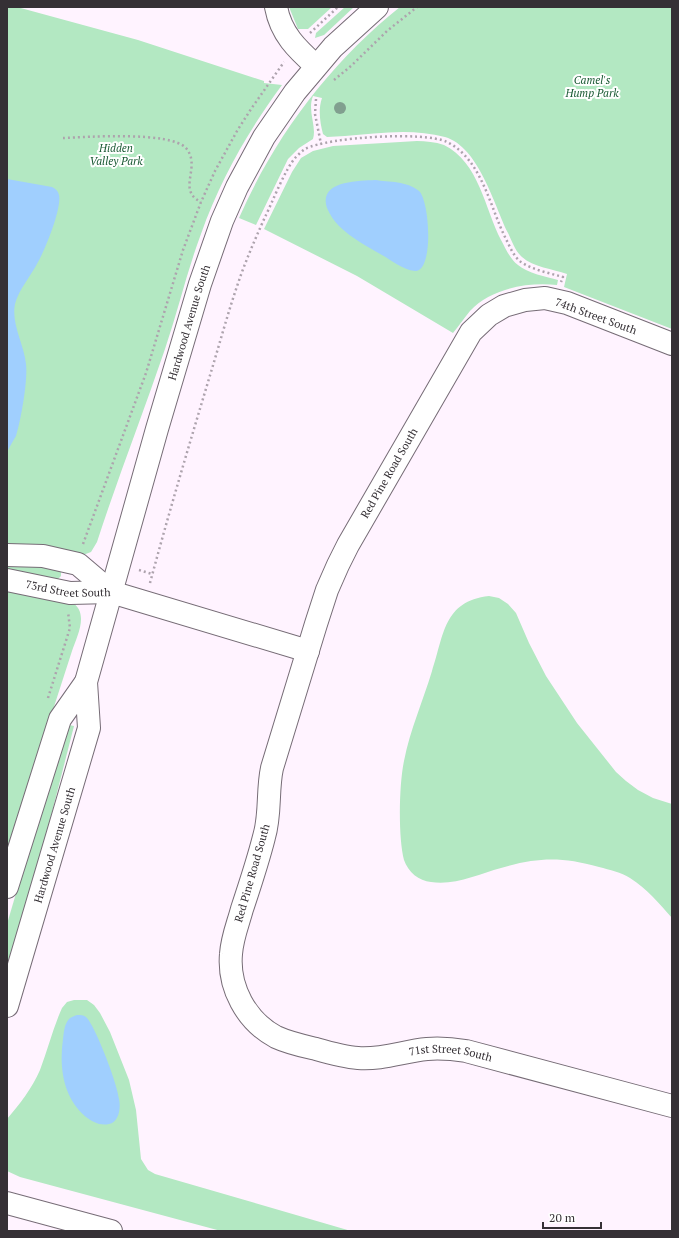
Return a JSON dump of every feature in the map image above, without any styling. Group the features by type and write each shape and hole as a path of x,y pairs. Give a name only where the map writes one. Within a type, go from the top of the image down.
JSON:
{"street":[{"path":"276,7 279,20 289,39 296,48 316,66"},
{"name":"Hardwood Avenue South","path":"7,1006 89,728 86,682 157,430 194,306 222,221 237,187 264,137 295,92 316,66 355,26 377,7"},
{"name":"74th Street South","path":"496,310 525,300 541,298 550,299 576,306 672,344"},
{"name":"Red Pine Road South","path":"241,1003 234,987 232,976 230,960 232,946 266,829 272,768 328,590 348,545 465,341 480,323 496,310"},
{"name":"73rd Street South","path":"7,554 43,556 78,564 111,592"},
{"name":"73rd Street South","path":"7,580 70,593 111,592"},
{"path":"111,592 308,651"},
{"name":"Hardwood Avenue South","path":"7,887 60,719 86,682"},
{"name":"71st Street South","path":"241,1003 255,1020 274,1036 291,1043 340,1056 374,1058 434,1048 466,1051 672,1106"},
{"path":"7,1203 111,1231"}],"path":[{"path":"308,35 338,7"},
{"path":"330,82 351,66 387,31 417,7"},
{"path":"317,97 315,114 321,144"},
{"path":"63,138 124,136 178,142 186,148 192,159 190,190 193,197 201,202"},
{"path":"152,574 195,423 241,273 292,162 306,148 347,140 408,136 431,137 448,143 465,156 476,171 484,185 500,229 516,257 526,265 563,277"}],"green space":[{"name":"Hidden Valley Park","path":"7,7 17,7 138,40 264,81 264,83 282,85 246,138 217,194 191,262 165,349 97,542 91,552 83,555 7,547"},
{"path":"289,7 332,7 308,29 298,29"},
{"path":"345,7 354,7 324,35 315,38 316,33"},
{"name":"Camel's Hump Park","path":"400,7 672,7 672,329 564,287 567,274 537,265 522,257 514,246 484,178 467,152 457,143 445,137 433,134 408,132 327,137 323,134 320,121 320,107 322,98 313,96 311,102 311,113 314,129 313,139 299,148 288,159 256,225 239,218 253,188 270,158 287,130 307,103 350,52"},
{"path":"417,141 441,144 456,153 473,174 480,187 495,228 508,254 522,268 558,280 557,285 546,284 510,288 488,297 470,311 453,333 357,276 264,229 292,172 301,158 313,151 333,146"},
{"path":"7,562 61,570 61,576 56,581 7,572"},
{"path":"7,588 71,602 77,606 81,618 79,632 7,852"},
{"path":"489,596 499,598 508,604 516,613 546,676 577,723 616,772 638,790 653,798 672,804 672,918 647,892 630,878 615,871 573,861 539,860 515,864 466,879 440,883 422,880 414,875 408,868 404,860 402,850 400,796 402,771 413,727 443,633 448,622 462,605 474,599"},
{"path":"69,725 74,726 39,863 7,974 7,924"},
{"path":"74,1000 87,1000 94,1005 110,1032 129,1080 136,1110 141,1159 148,1170 155,1174 351,1231 221,1231 20,1177 7,1171 7,1119 17,1108 37,1077 62,1008 67,1002"}],"water":[{"path":"7,179 52,187 58,192 59,201 56,219 45,248 19,293 15,304 14,312 16,326 25,356 26,380 24,400 18,429 16,436 7,452"},
{"path":"375,180 398,182 409,185 419,191 423,197 428,221 428,249 421,268 415,271 406,269 354,238 335,222 329,213 326,199 328,192 333,188 350,182"},
{"path":"77,1015 85,1016 90,1022 106,1056 115,1081 120,1106 117,1118 109,1124 97,1123 86,1117 72,1101 64,1081 62,1071 62,1050 64,1029 69,1019"}]}
